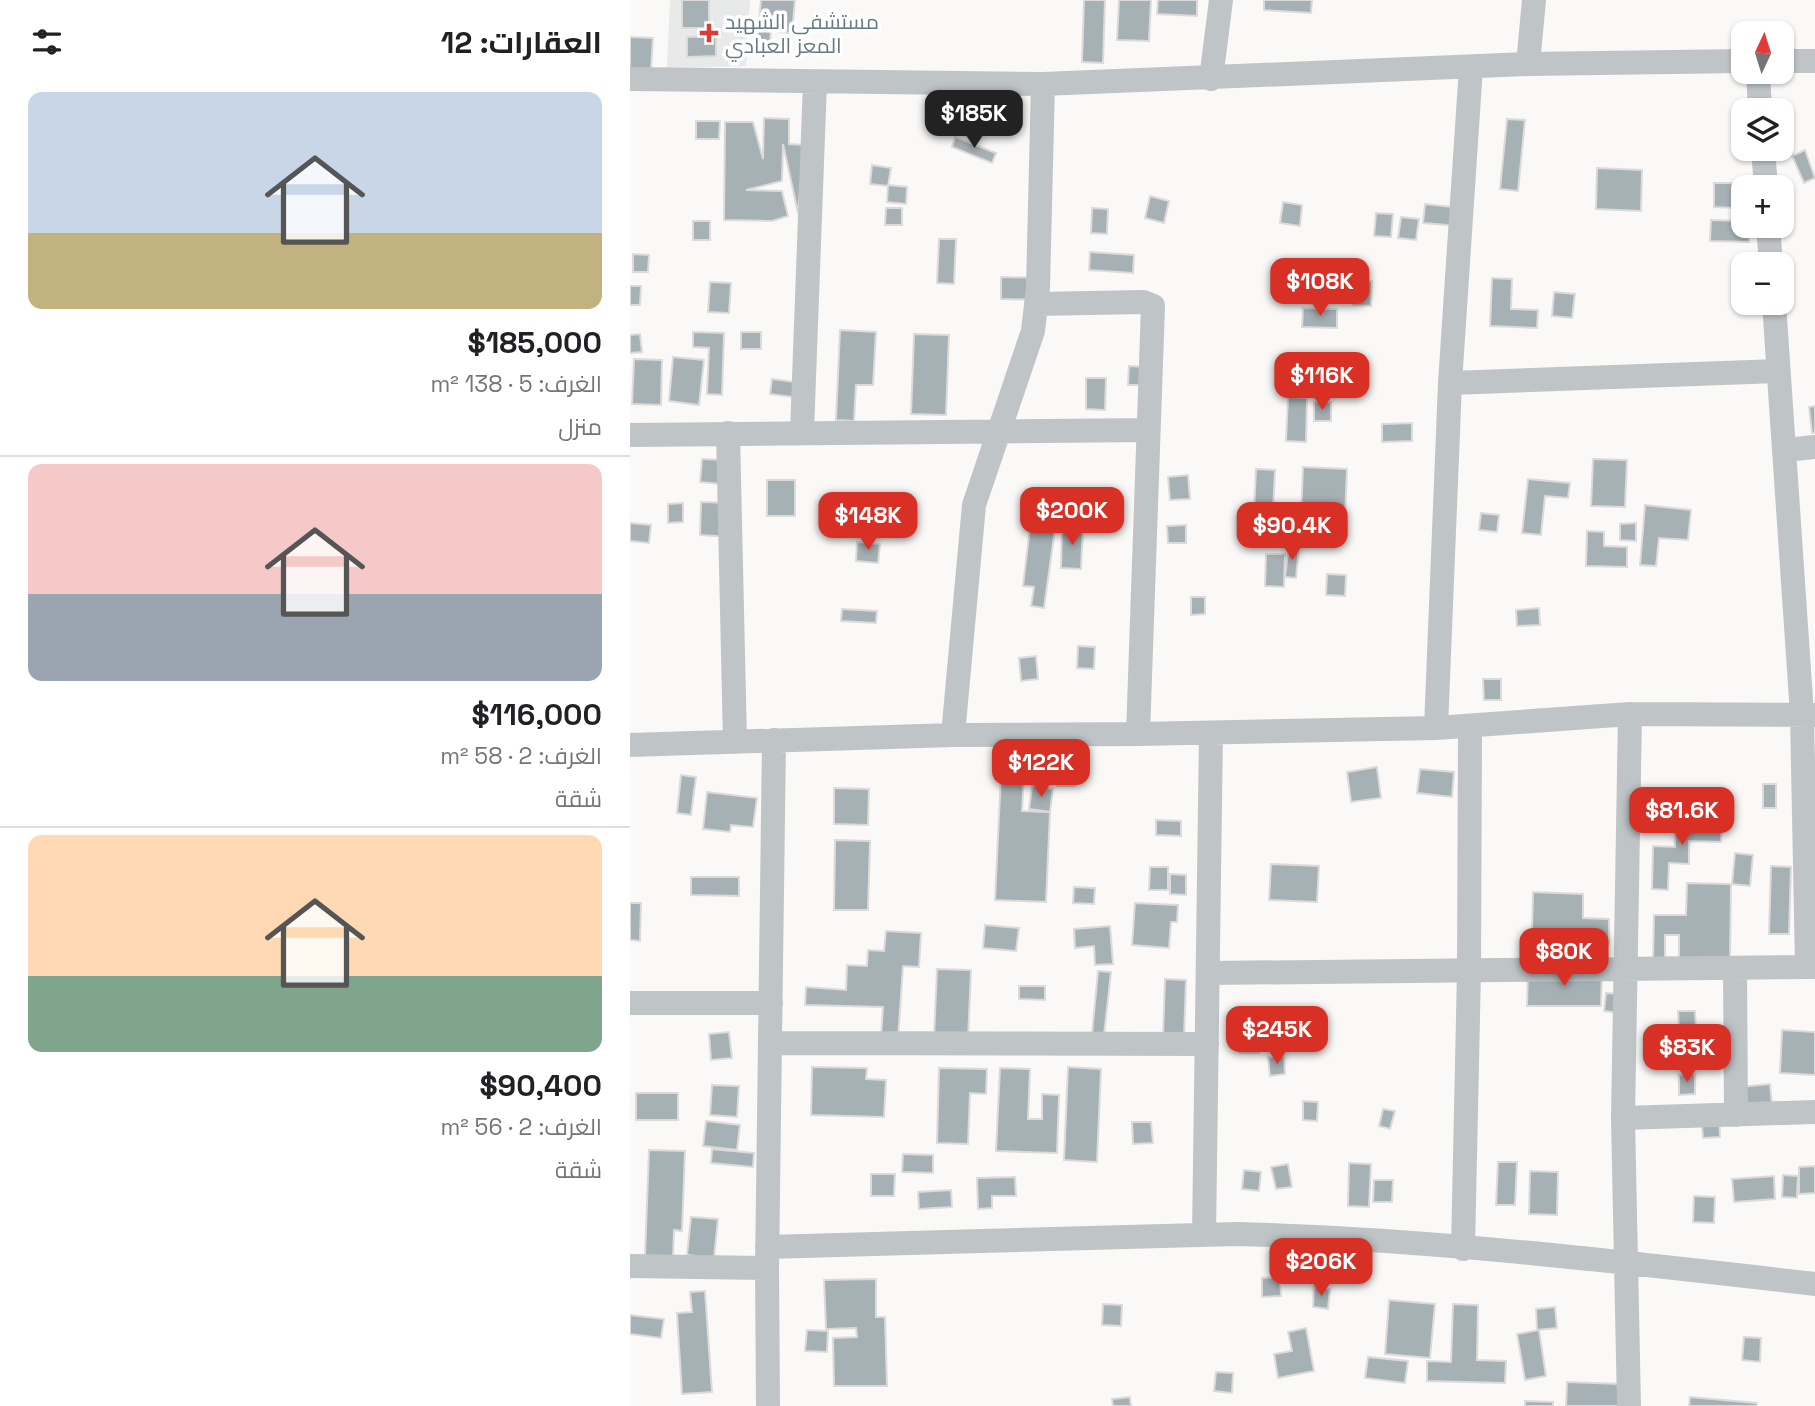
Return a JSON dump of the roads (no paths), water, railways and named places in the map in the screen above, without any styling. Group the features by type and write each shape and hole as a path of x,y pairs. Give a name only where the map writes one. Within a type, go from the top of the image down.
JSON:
{"street":[{"path":"1211,79 1221,0"},
{"path":"1528,64 1534,0"},
{"path":"630,79 1043,84 1528,64 1731,61"},
{"path":"1794,61 1815,61"},
{"path":"1436,728 1450,383 1471,67"},
{"path":"802,432 815,82"},
{"path":"953,735 974,505 1033,331 1037,304 1043,84"},
{"path":"1037,304 1143,302 1153,306 1138,734"},
{"path":"1208,973 1624,971 1811,967 1809,715 1775,315"},
{"path":"1450,383 1778,371"},
{"path":"630,435 1149,430"},
{"path":"728,433 735,741"},
{"path":"1785,450 1815,447"},
{"path":"630,744 953,735 1436,728 1630,714 1809,715"},
{"path":"1629,1406 1623,1118 1630,714"},
{"path":"1463,1249 1469,971 1470,726"},
{"path":"1204,1235 1211,733"},
{"path":"768,1406 767,1258 774,740"},
{"path":"1735,968 1736,1115"},
{"path":"630,1003 771,1003"},
{"path":"771,1043 1207,1044"},
{"path":"1623,1118 1815,1112"},
{"path":"630,1266 1204,1235 1313,1236 1625,1262 1815,1284"}],"place":[{"name":"مستشفى الشهيد المعز العبادي","path":"709,33"}]}
